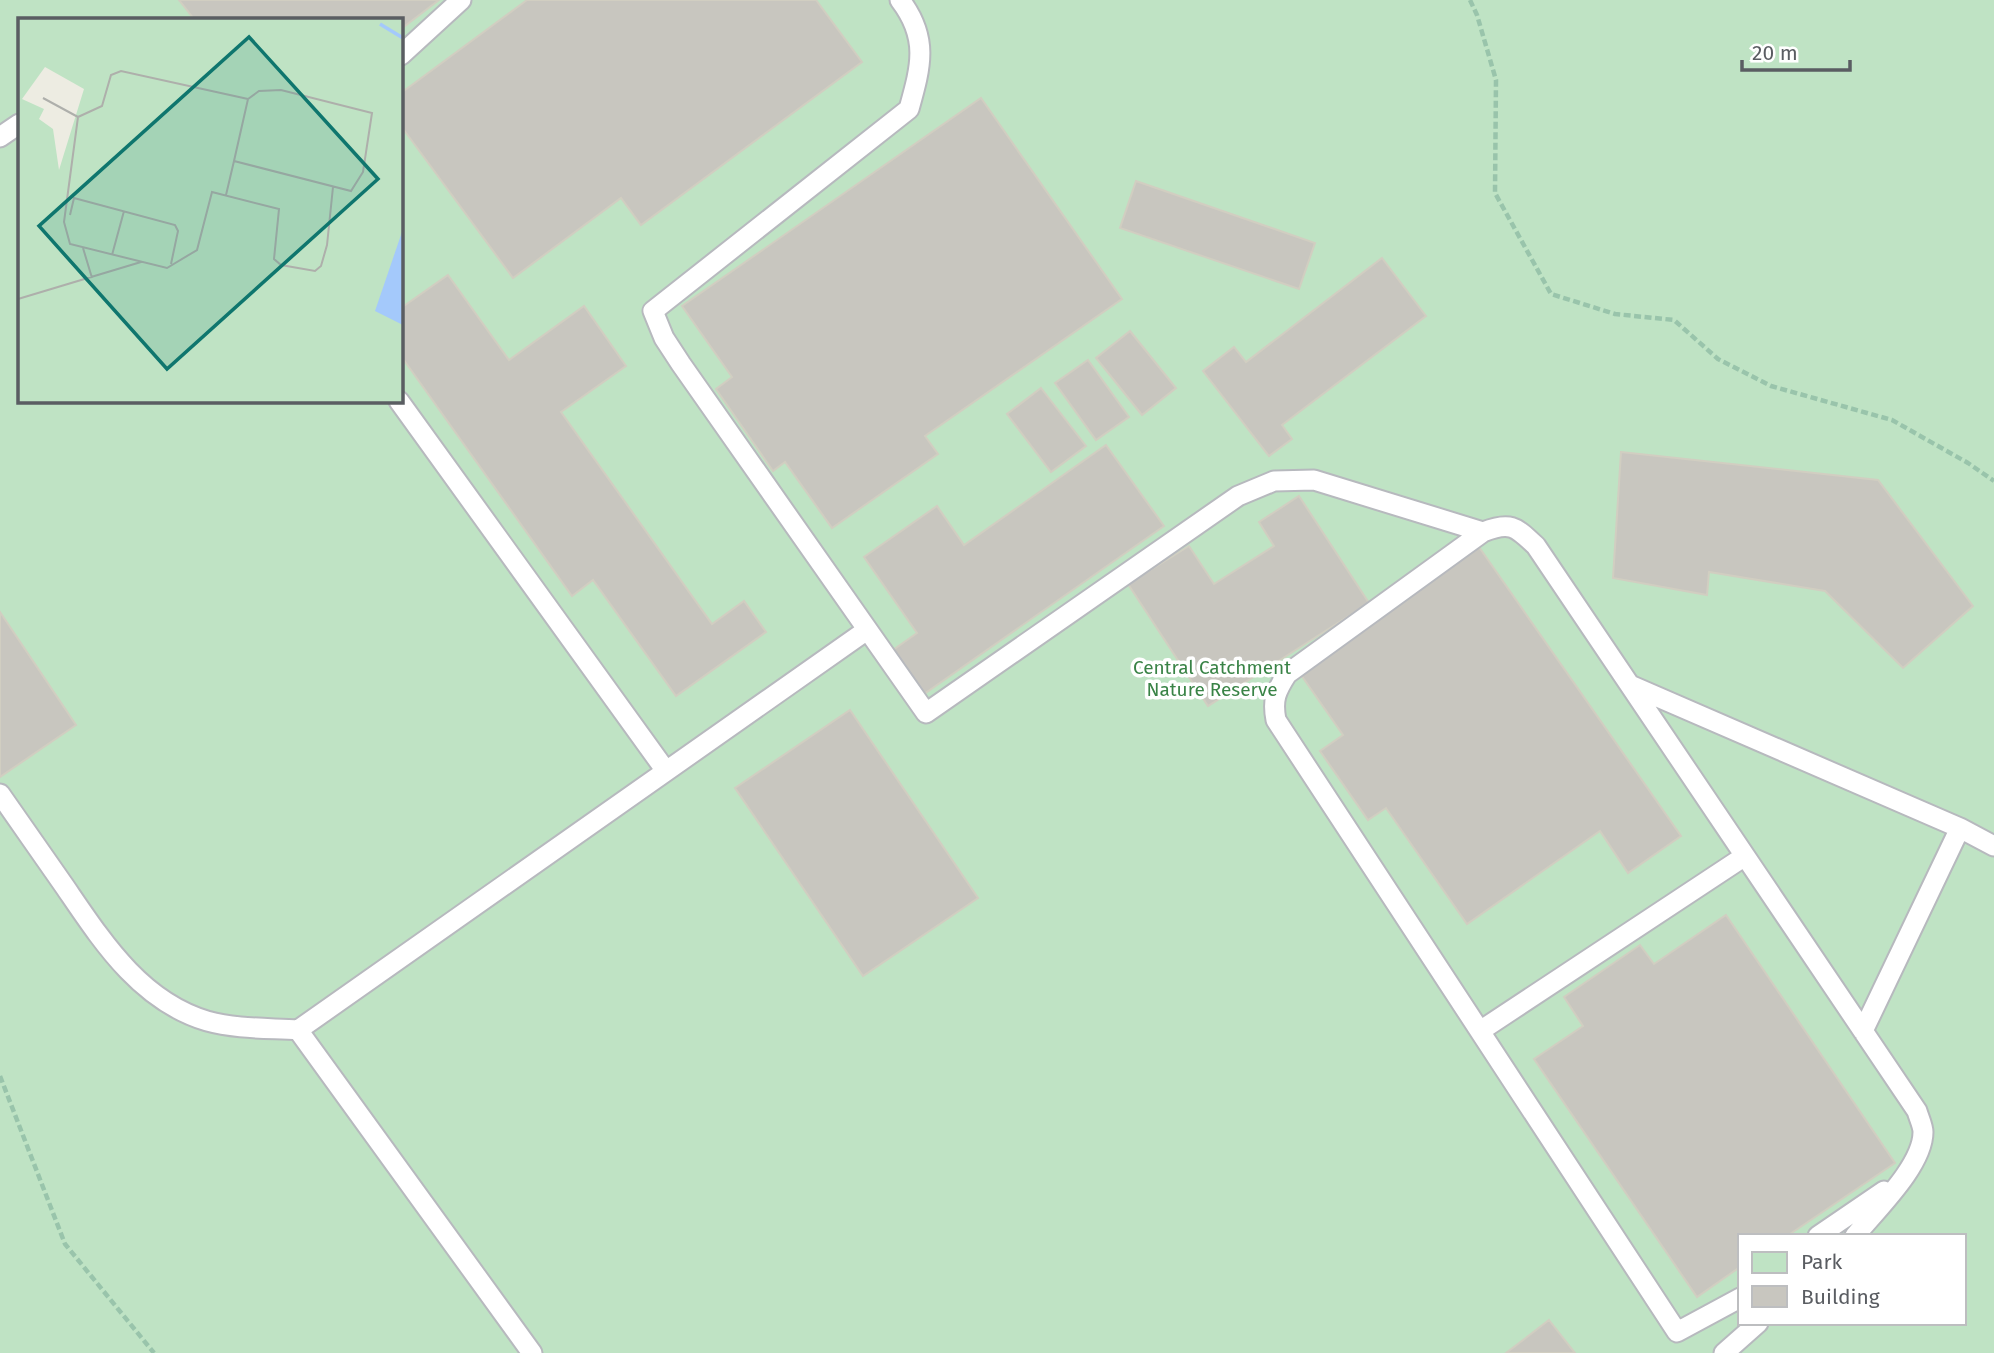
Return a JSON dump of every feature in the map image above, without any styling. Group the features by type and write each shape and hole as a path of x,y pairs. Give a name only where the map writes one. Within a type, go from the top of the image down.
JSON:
{"lane":[{"path":"402,54 461,0"},
{"path":"900,0 919,32 921,54 919,75 909,108 653,312 664,338 681,364 926,713 1238,496 1265,484 1293,479 1314,480 1483,531"},
{"path":"0,137 18,125"},
{"path":"400,402 666,771"},
{"path":"1738,1299 1677,1332 1276,720 1273,704 1277,689 1287,674 1483,531 1500,525 1519,530 1536,546 1917,1111 1923,1132 1918,1155 1857,1234"},
{"path":"0,794 89,923 121,964 146,988 176,1007 206,1020 243,1028 298,1030 867,629"},
{"path":"1629,685 1960,828 1994,846"},
{"path":"1863,1031 1960,828"},
{"path":"1480,1031 1745,856"},
{"path":"298,1030 533,1353"},
{"path":"1821,1234 1902,1178"},
{"path":"1724,1353 1756,1325"}],"path":[{"path":"1470,0 1496,80 1495,192 1551,294 1615,314 1674,320 1718,359 1771,386 1892,420 1968,463 1994,481"},
{"path":"0,1076 65,1244 154,1353"}],"green space":[{"name":"Central Catchment Nature Reserve","path":"0,0 1994,0 1994,1353 0,1353"}],"building":[{"path":"179,0 439,0 402,28 402,18 193,18"},
{"path":"527,0 816,0 862,62 641,225 621,198 513,278 402,127 402,92"},
{"path":"981,98 1122,299 925,436 938,454 832,528 785,462 773,471 716,389 732,377 682,306"},
{"path":"1136,181 1315,243 1299,289 1120,228"},
{"path":"1382,258 1426,316 1282,425 1292,439 1269,456 1203,371 1234,347 1246,362"},
{"path":"448,275 509,360 584,306 626,366 561,412 712,624 744,601 766,632 676,696 593,580 572,596 402,357 402,307"},
{"path":"1130,331 1176,388 1142,415 1096,358"},
{"path":"1088,360 1129,417 1096,440 1055,383"},
{"path":"1041,388 1086,446 1051,472 1007,414"},
{"path":"1106,445 1164,526 924,694 893,650 917,633 864,557 937,506 964,545"},
{"path":"1621,452 1878,480 1973,606 1903,668 1825,591 1709,572 1707,595 1613,578"},
{"path":"1299,496 1369,603 1208,706 1128,584 1189,546 1214,584 1274,546 1259,522"},
{"path":"1479,547 1681,836 1628,873 1600,831 1467,924 1386,808 1368,820 1320,751 1343,735 1299,672"},
{"path":"0,612 76,725 0,777"},
{"path":"850,710 978,898 863,976 735,788"},
{"path":"1726,915 1895,1163 1790,1234 1738,1234 1738,1268 1697,1297 1534,1059 1583,1026 1564,997 1640,945 1654,964"},
{"path":"1549,1320 1575,1353 1506,1353"}]}
